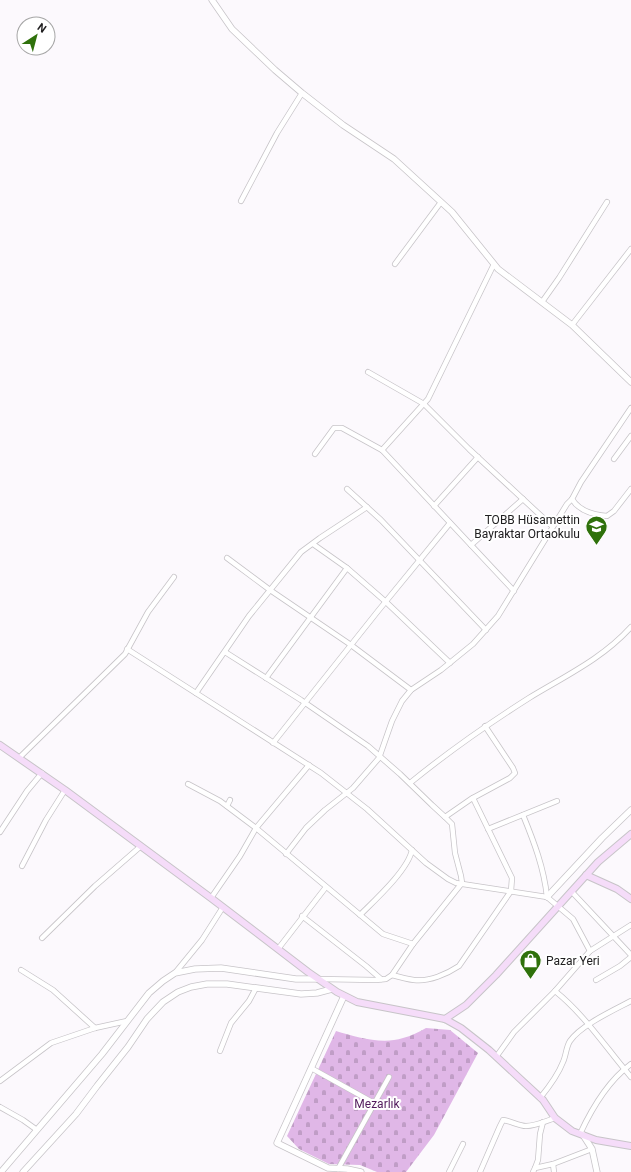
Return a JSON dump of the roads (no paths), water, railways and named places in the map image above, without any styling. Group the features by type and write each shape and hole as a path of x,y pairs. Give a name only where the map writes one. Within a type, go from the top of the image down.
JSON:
{"main road":[{"path":"0,745 65,790 332,989 357,1002 445,1019 461,1028 496,1057 540,1098 555,1118 572,1130 596,1140 631,1146"},
{"path":"445,1019 466,1005 572,892 598,862 631,834"},
{"path":"586,875 617,889 631,899"}],"street":[{"path":"212,0 232,29 302,93 343,125 394,159 452,212 498,269 572,325 631,382"},
{"path":"241,201 277,133 302,93"},
{"path":"395,264 441,202"},
{"path":"542,302 607,202"},
{"path":"572,325 631,249"},
{"path":"382,450 428,399 494,264"},
{"path":"368,372 424,404 552,526"},
{"path":"286,854 306,828 325,810 353,788 380,756 392,721 402,701 411,690 450,663 473,644 498,616 566,504 572,499 581,482 631,408"},
{"path":"315,454 334,428 342,428 382,450 514,591"},
{"path":"614,460 631,436"},
{"path":"434,506 478,457"},
{"path":"347,489 367,507 486,630"},
{"path":"572,499 584,510 595,515 607,516 614,511 631,489"},
{"path":"471,545 523,499"},
{"path":"196,693 249,616 301,552 367,507"},
{"path":"273,743 350,645 450,524"},
{"path":"312,544 348,568 450,663"},
{"path":"226,558 350,645 411,690"},
{"path":"266,678 348,568"},
{"path":"19,758 125,654 148,612 174,577"},
{"path":"410,783 430,766 485,726 542,690 596,659 620,639 631,627"},
{"path":"127,649 308,765 347,792 412,850 448,879 456,883 547,897 573,919 590,951"},
{"path":"175,973 195,969 221,968 296,979 386,979 392,975 413,944 462,883 462,876 455,853 452,824 445,817 410,783 368,746 305,703 225,652"},
{"path":"445,817 473,798 510,778 515,773 514,768 485,726"},
{"path":"211,898 240,856 256,828 308,765"},
{"path":"0,832 27,791 42,774"},
{"path":"188,784 220,801 256,828 383,934 413,944"},
{"path":"22,866 46,820 65,790"},
{"path":"392,975 414,980 424,980 450,972 459,966 511,891 512,878 473,798"},
{"path":"227,806 230,800"},
{"path":"488,829 557,800"},
{"path":"547,897 602,838 631,810"},
{"path":"523,815 540,858 547,897"},
{"path":"42,938 95,886 141,846"},
{"path":"360,915 392,882 411,857 412,850"},
{"path":"278,949 302,916 326,887"},
{"path":"572,892 631,956 620,966 596,980"},
{"path":"1,1172 107,1048 149,993 175,973 202,940 223,907"},
{"path":"302,916 381,979"},
{"path":"496,1057 514,1032 555,991 590,951 631,925"},
{"path":"21,970 53,990 95,1028"},
{"path":"22,1172 76,1114 128,1047 147,1019 163,1002 178,992 202,985 227,984 301,994 317,993 332,989"},
{"path":"220,1050 231,1023 249,1001 256,988"},
{"path":"555,991 566,1000 589,1025 631,1077"},
{"path":"344,996 277,1143 326,1170 338,1169 360,1172"},
{"path":"540,1098 558,1072 563,1062 569,1042 589,1025 631,1001"},
{"path":"0,1082 51,1043 95,1028 127,1021"},
{"path":"597,1172 592,1149 581,1134 594,1107 614,1079 631,1064"},
{"path":"311,1068 374,1102"},
{"path":"338,1169 389,1077"},
{"path":"0,1107 37,1130"},
{"path":"480,1172 503,1120 525,1126 555,1118"},
{"path":"534,1170 539,1149 538,1141 543,1122"},
{"path":"449,1172 463,1144"},
{"path":"534,1170 592,1149"},
{"path":"553,1164 554,1172"}],"place":[{"name":"TOBB Hüsamettin Bayraktar Ortaokulu","path":"596,546"},
{"name":"Pazar Yeri","path":"530,980"}],"park label":[{"name":"Mezarlık","path":"377,1104"}]}
